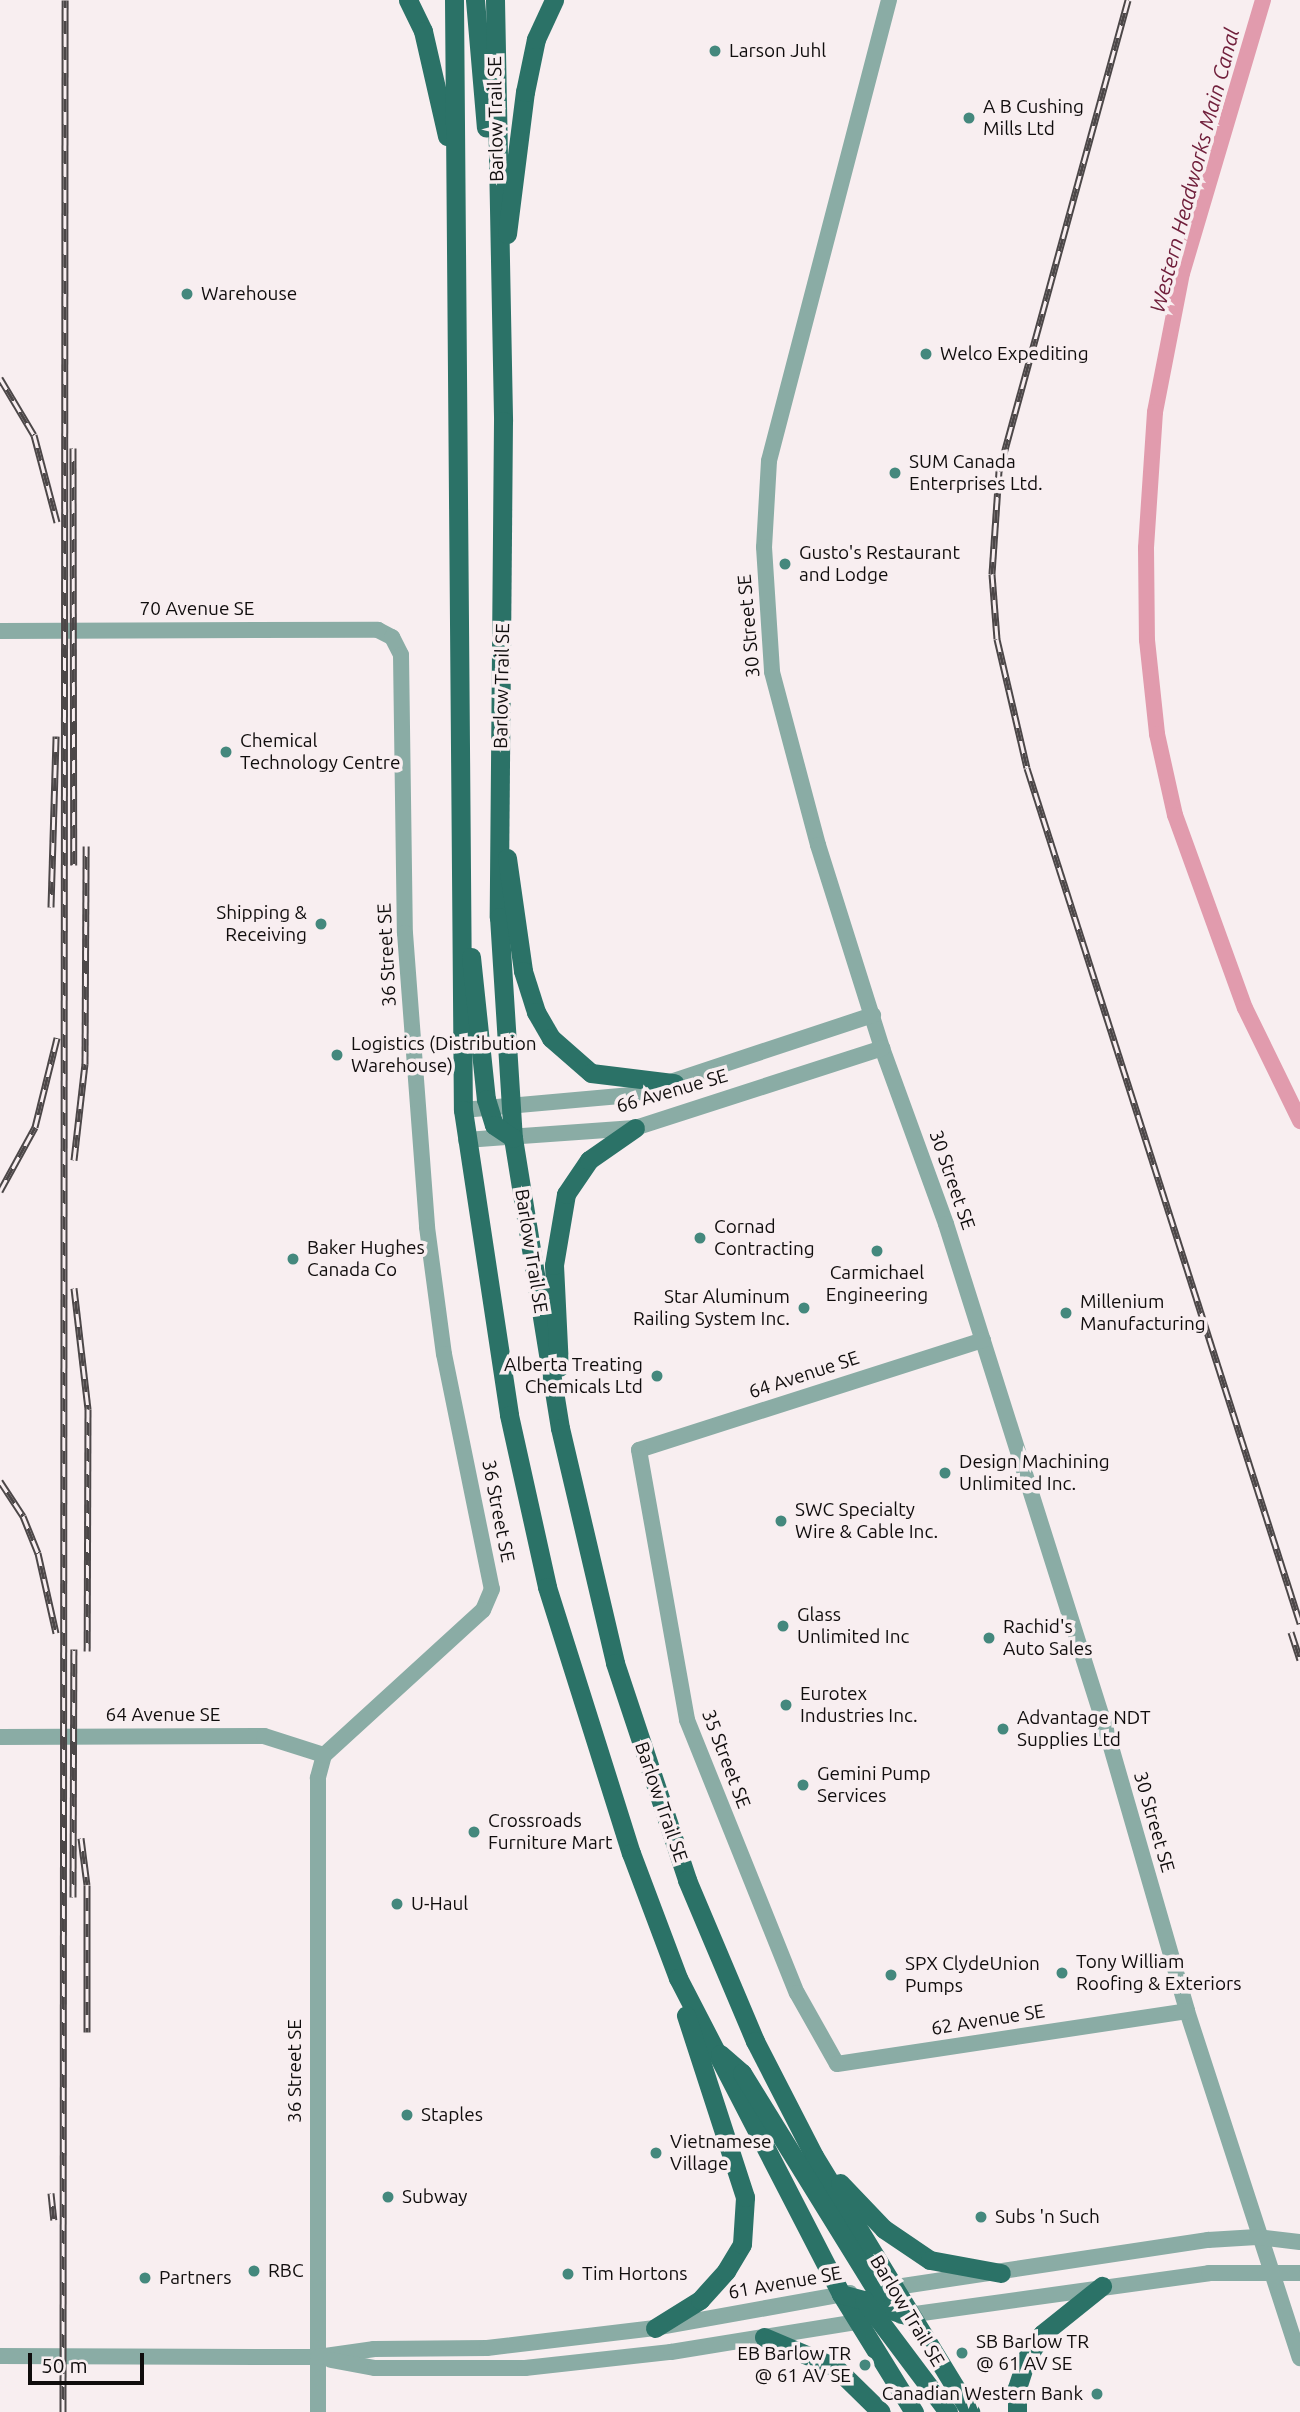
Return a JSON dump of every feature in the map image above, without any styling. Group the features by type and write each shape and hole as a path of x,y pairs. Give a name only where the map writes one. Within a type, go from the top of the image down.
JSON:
{"main road":[{"path":"408,0 423,31 456,172"},
{"name":"Barlow Trail SE","path":"454,0 463,1110 509,1415 547,1587 631,1853 683,1989 841,2294 914,2412"},
{"path":"475,0 483,114 497,195"},
{"name":"Barlow Trail SE","path":"495,0 499,290 499,916 513,1138 560,1428 615,1663 687,1880 755,2041 884,2288 908,2316 970,2412"},
{"path":"499,290 526,92 536,39 554,0"},
{"path":"500,826 519,923 523,971 536,1012 551,1038 591,1073 674,1083"},
{"path":"461,893 489,1107 494,1125 513,1138"},
{"path":"560,1428 554,1265 558,1221 566,1194 589,1160 635,1128"},
{"path":"655,2328 700,2300 726,2271 742,2244 746,2197 686,2020 683,1989"},
{"path":"713,2048 742,2073 884,2288"},
{"path":"814,2156 884,2229 930,2260 1001,2273"},
{"path":"1017,2412 1017,2388 1027,2358 1042,2334 1102,2286"},
{"path":"841,2294 864,2300 947,2412"},
{"path":"764,2337 835,2367 881,2412"}],"street":[{"name":"30 Street SE","path":"889,0 769,461 764,547 772,672 818,845 883,1048 983,1340 1107,1733 1187,2011 1257,2237 1300,2358"},
{"name":"70 Avenue SE","path":"0,631 378,630 392,636"},
{"name":"36 Street SE","path":"318,2412 317,1778 324,1755 483,1609 492,1589 444,1354 427,1227 405,933 401,655 392,636"},
{"name":"66 Avenue SE","path":"463,1110 631,1095 674,1083 873,1015"},
{"name":"66 Avenue SE","path":"466,1140 635,1128 883,1048"},
{"name":"64 Avenue SE","path":"639,1450 983,1340"},
{"name":"35 Street SE","path":"639,1450 687,1720 797,1993 837,2064"},
{"name":"64 Avenue SE","path":"0,1737 264,1736 324,1755"},
{"name":"62 Avenue SE","path":"837,2064 1187,2011"},
{"name":"61 Avenue SE","path":"0,2356 318,2357 374,2349 487,2348 655,2328 841,2294 1001,2273 1157,2246 1257,2237 1300,2242"},
{"name":"61 Avenue SE","path":"318,2357 375,2368 525,2368 764,2337 1102,2286 1209,2273 1300,2273"}],"waterway":[{"name":"Western Headworks Main Canal","path":"1263,0 1182,273 1155,412 1146,548 1147,640 1157,734 1175,815 1245,1008 1300,1121"}],"railway":[{"path":"63,2412 65,0"},
{"path":"1128,0 999,471 992,574 997,639 1027,768 1300,1623"},
{"path":"0,378 34,435 57,522"},
{"path":"73,448 74,865"},
{"path":"51,907 56,736"},
{"path":"74,1160 85,1064 86,846"},
{"path":"0,1191 35,1127 57,1038"},
{"path":"74,1288 88,1409 87,1651"},
{"path":"0,1481 23,1516 38,1553 56,1633"},
{"path":"1291,1632 1300,1660"},
{"path":"73,1897 74,1649"},
{"path":"81,1838 87,1885 87,2032"},
{"path":"51,2193 54,2220"}],"place":[{"name":"Larson Juhl","path":"715,51"},
{"name":"A B Cushing Mills Ltd","path":"969,118"},
{"name":"Warehouse","path":"187,294"},
{"name":"Welco Expediting","path":"926,354"},
{"name":"SUM Canada Enterprises Ltd.","path":"895,473"},
{"name":"Gusto's Restaurant and Lodge","path":"785,564"},
{"name":"Chemical Technology Centre","path":"226,752"},
{"name":"Shipping & Receiving","path":"321,924"},
{"name":"Logistics (Distribution Warehouse)","path":"337,1055"},
{"name":"Cornad Contracting","path":"700,1238"},
{"name":"Carmichael Engineering","path":"877,1251"},
{"name":"Baker Hughes Canada Co","path":"293,1259"},
{"name":"Star Aluminum Railing System Inc.","path":"804,1308"},
{"name":"Millenium Manufacturing","path":"1066,1313"},
{"name":"Alberta Treating Chemicals Ltd","path":"657,1376"},
{"name":"Design Machining Unlimited Inc.","path":"945,1473"},
{"name":"SWC Specialty Wire & Cable Inc.","path":"781,1521"},
{"name":"Glass Unlimited Inc","path":"783,1626"},
{"name":"Rachid's Auto Sales","path":"989,1638"},
{"name":"Eurotex Industries Inc.","path":"786,1705"},
{"name":"Advantage NDT Supplies Ltd","path":"1003,1729"},
{"name":"Gemini Pump Services","path":"803,1785"},
{"name":"Crossroads Furniture Mart","path":"474,1832"},
{"name":"U-Haul","path":"397,1904"},
{"name":"Tony William Roofing & Exteriors","path":"1062,1973"},
{"name":"SPX ClydeUnion Pumps","path":"891,1975"},
{"name":"Staples","path":"407,2115"},
{"name":"Vietnamese Village","path":"656,2153"},
{"name":"Subway","path":"388,2197"},
{"name":"Subs 'n Such","path":"981,2217"},
{"name":"RBC","path":"254,2271"},
{"name":"Tim Hortons","path":"568,2274"},
{"name":"Partners","path":"145,2278"},
{"name":"SB Barlow TR @ 61 AV SE","path":"962,2353"},
{"name":"EB Barlow TR @ 61 AV SE","path":"865,2365"},
{"name":"Canadian Western Bank","path":"1097,2394"}]}
